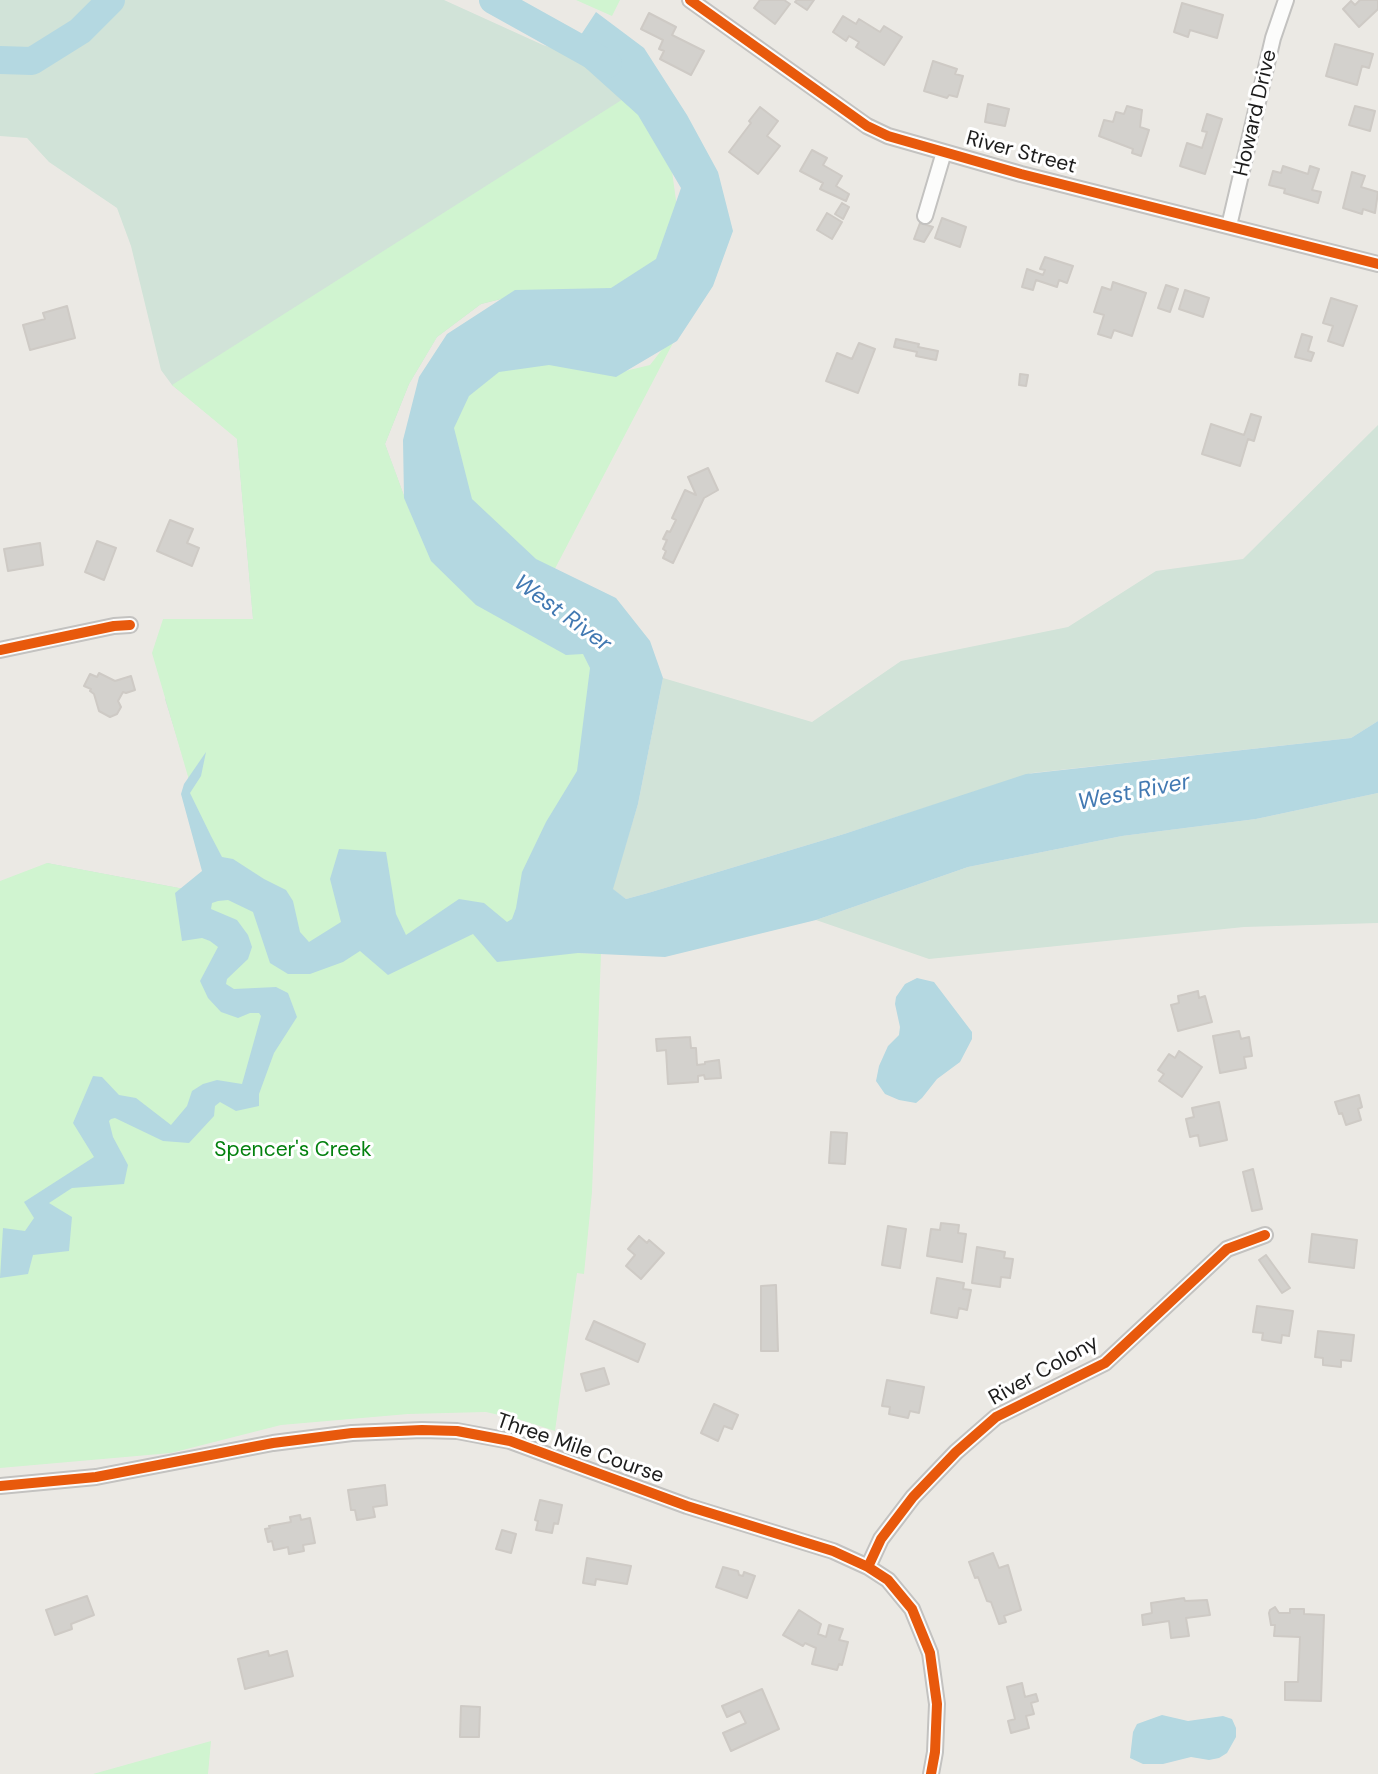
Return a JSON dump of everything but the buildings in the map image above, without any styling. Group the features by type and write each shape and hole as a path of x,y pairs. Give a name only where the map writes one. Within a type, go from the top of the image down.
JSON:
{"street":[{"name":"River Street","path":"690,0 867,126 901,141 1378,264"},
{"name":"Howard Drive","path":"1229,226 1273,38 1286,0"},
{"path":"925,216 944,152"},
{"path":"0,650 103,628 130,625"},
{"name":"River Colony","path":"868,1567 881,1539 913,1497 956,1452 996,1417 1105,1363 1227,1249 1265,1235"},
{"name":"Three Mile Course","path":"0,1486 96,1477 273,1443 352,1433 422,1430 457,1432 521,1444 687,1506 833,1551 868,1567 888,1580 902,1594 917,1619 930,1653 937,1704 937,1731 931,1774"}],"green space":[{"path":"0,0 444,0 543,45 569,53 631,94 533,291 481,304 437,337 409,384 385,444 410,512 499,602 0,1211 47,863 200,892 223,886 165,699 253,619 237,438 172,385 161,370 131,246 117,208 49,162 27,138 0,136"},
{"path":"576,0 620,0 612,16"},
{"name":"Spencer's Creek","path":"631,94 672,171 681,237 654,296 533,291 481,304 437,337 409,384 385,444 410,512 499,602 596,652 578,953 601,954 592,1192 584,1274 577,1273 555,1431 486,1412 408,1414 281,1425 171,1453 0,1468 0,881 47,863 200,892 223,886 186,792 189,780 152,653 163,619 253,619 237,439 172,385"},
{"path":"685,320 548,582 464,518 448,405 490,356 621,372 650,365"},
{"path":"1378,425 1378,721 1351,738 1032,773 844,834 648,893 626,899 612,889 638,804 663,678 812,722 901,661 1068,627 1156,571 1243,559"},
{"path":"1378,793 1378,923 1244,927 929,959 816,920 968,867 1122,836 1256,819"},
{"path":"211,1741 208,1774 93,1774"}],"water":[{"path":"596,12 644,48 687,115 718,172 733,231 713,286 677,341 616,377 549,365 499,372 469,396 454,428 472,499 536,559 616,598 650,641 663,678 638,804 613,889 626,899 648,893 844,834 1026,774 1351,738 1378,721 1378,793 1256,819 1122,836 968,867 816,920 665,957 578,953 497,962 473,934 388,975 360,951 343,962 310,974 288,974 270,963 253,912 228,900 212,903 211,909 237,920 248,935 252,947 248,959 227,979 226,984 234,989 276,987 288,993 297,1017 274,1053 259,1094 259,1106 236,1111 220,1102 215,1106 214,1116 189,1143 163,1141 115,1118 111,1119 109,1121 113,1137 128,1165 124,1184 72,1188 49,1203 72,1217 69,1251 33,1255 28,1274 0,1278 3,1228 25,1231 34,1218 24,1202 94,1157 73,1123 93,1076 102,1077 119,1095 136,1098 171,1125 187,1106 192,1091 203,1084 217,1080 242,1084 261,1016 259,1013 250,1013 238,1018 221,1012 208,998 200,981 218,947 202,938 182,941 175,893 202,871 181,794 184,784 206,752 201,776 190,793 222,857 233,859 286,890 293,901 300,932 309,942 341,922 330,879 339,849 386,852 396,914 406,935 459,899 484,903 507,922 512,919 522,872 546,822 577,771 590,668 583,654 566,655 476,605 431,561 404,498 403,440 419,377 447,334 515,290 611,288 656,259 681,188 638,115 569,53"},
{"path":"917,978 934,982 972,1032 972,1039 960,1062 937,1079 916,1103 885,1094 876,1081 888,1046 899,1035 896,997 905,984"},
{"path":"1162,1715 1188,1721 1223,1716 1232,1719 1236,1737 1227,1753 1209,1760 1191,1757 1163,1764 1143,1764 1130,1758 1133,1732 1137,1724"}],"waterway":[{"name":"West River","path":"0,60 32,61 80,31 111,0"},
{"name":"West River","path":"493,0 608,64"}],"cycle path":[{"path":"690,0 867,126 888,136 1021,174 1378,264"},
{"path":"0,650 130,625"},
{"path":"868,1567 881,1539 913,1497 956,1452 996,1417 1105,1363 1227,1249 1265,1235"},
{"path":"0,1486 96,1477 273,1443 352,1433 457,1431 510,1441 687,1506 833,1551 868,1567 888,1580 912,1609 930,1653 937,1704 935,1752 931,1774"}]}
